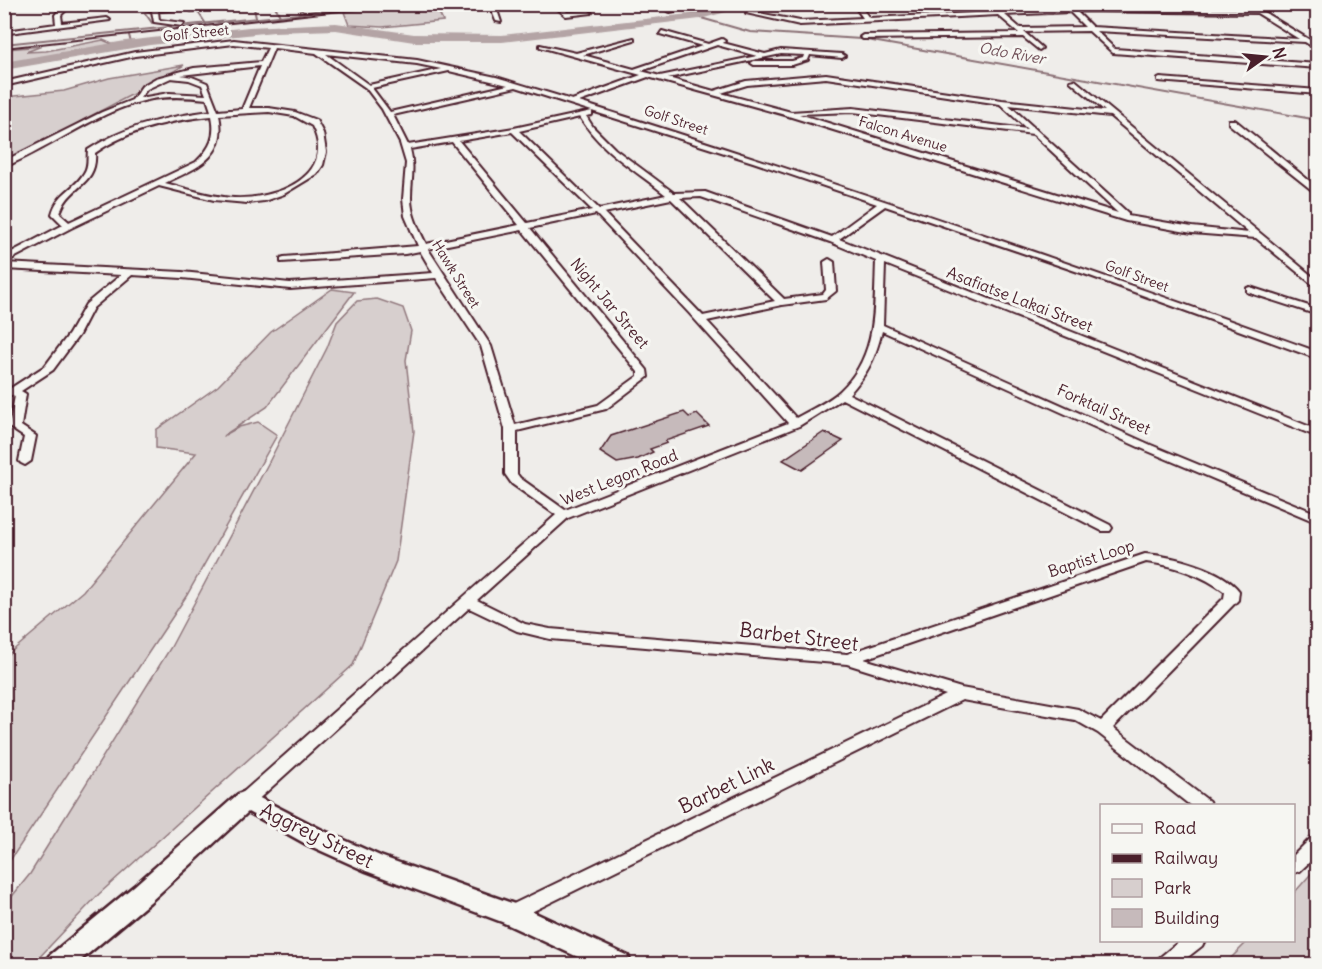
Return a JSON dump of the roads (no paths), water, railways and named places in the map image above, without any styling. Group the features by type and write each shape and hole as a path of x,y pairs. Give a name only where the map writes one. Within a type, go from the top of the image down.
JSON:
{"main road":[{"name":"Aggrey Street","path":"58,964 142,894 246,800 314,837 374,864 511,914 620,964"}],"street":[{"path":"492,4 499,21"},
{"path":"555,4 566,14 590,13"},
{"path":"654,4 670,10 703,4"},
{"path":"856,4 866,18"},
{"path":"989,4 1039,48"},
{"path":"1249,4 1317,48"},
{"path":"59,26 58,15 68,5 144,6 155,10 190,6 193,10"},
{"path":"748,13 796,23 1072,7 1259,11"},
{"path":"1072,7 1113,51 1317,66"},
{"path":"155,10 158,21 182,24"},
{"path":"956,10 962,15"},
{"path":"9,31 106,20"},
{"path":"862,37 1092,29 1303,40"},
{"path":"662,33 709,46"},
{"path":"576,56 632,39"},
{"path":"632,71 728,39"},
{"name":"Golf Street","path":"4,84 119,57 177,47 234,42 319,52 374,55 449,69 517,85 574,102 884,203 1093,274 1317,356"},
{"path":"717,43 765,56"},
{"path":"245,109 272,45"},
{"name":"Falcon Avenue","path":"542,46 788,113 1129,219 1192,230 1258,236"},
{"name":"Hawk Street","path":"319,52 368,87 389,114 410,163 406,199 409,216 438,275 486,346 511,429 512,474 516,481 564,515"},
{"path":"659,79 741,63 781,52 842,56"},
{"path":"741,63 792,63 806,58 808,53"},
{"path":"135,99 142,90 172,76 192,70 265,64"},
{"path":"368,87 449,69"},
{"path":"574,102 647,75"},
{"path":"4,260 68,226 160,184 199,164 211,154 215,147 217,112 205,84 172,76"},
{"path":"713,93 746,83 826,76 1002,102 1112,114"},
{"path":"1161,80 1317,92"},
{"path":"1073,81 1317,286"},
{"path":"389,114 517,85"},
{"path":"4,165 100,114 135,99 180,95 209,97"},
{"path":"1002,102 1129,219"},
{"path":"68,226 56,214 56,208 63,197 89,174 94,163 91,152 97,145 157,124 245,109 297,114 312,120 317,126 322,154 319,165 312,175 276,194 245,202 229,202 160,184"},
{"path":"788,113 818,109 853,110 1034,132"},
{"path":"405,148 514,130 599,111"},
{"path":"582,115 587,125 604,143 673,196 782,302"},
{"path":"1232,122 1317,193"},
{"path":"514,130 601,212 702,319 795,424"},
{"name":"Night Jar Street","path":"454,140 643,372 643,377 602,407 511,429"},
{"name":"Asafiatse Lakai Street","path":"284,260 423,248 673,196 696,194 710,196 833,240 1317,434"},
{"path":"833,240 884,203"},
{"name":"West Legon Road","path":"246,800 564,515 795,424 842,395 859,377 871,356 878,326 881,260"},
{"path":"702,319 831,294 829,262"},
{"path":"4,266 130,272 290,286 438,275"},
{"path":"9,390 48,368 74,335 89,306 130,272"},
{"path":"1250,290 1317,312"},
{"name":"Forktail Street","path":"878,326 1147,447 1317,519"},
{"path":"9,390 21,394 15,427 29,434 25,461"},
{"path":"842,395 1106,528"},
{"name":"Baptist Loop","path":"847,659 1145,558 1161,558 1223,583 1232,591 1231,600 1103,729"},
{"name":"Barbet Street","path":"469,602 522,628 550,634 847,659 961,694 1078,715 1103,729 1200,804"},
{"name":"Barbet Link","path":"511,914 961,694"},
{"path":"1295,864 1317,842"},
{"path":"1164,964 1193,942"}],"waterway":[{"path":"274,4 280,16"},
{"path":"298,14 304,8 302,4"},
{"path":"298,14 326,9 332,4"},
{"path":"4,66 150,41 299,27 336,26 414,38 530,37 689,18 711,13 733,4"},
{"path":"254,8 256,18"},
{"path":"196,9 206,23"},
{"path":"145,13 152,23 155,23"},
{"path":"280,16 298,14"},
{"path":"206,23 280,16"},
{"name":"Odo River","path":"701,18 750,32 861,39 1318,120"},
{"path":"4,44 206,23"},
{"path":"124,45 131,43 129,35"}],"railway":[{"path":"4,48 403,4"}]}
